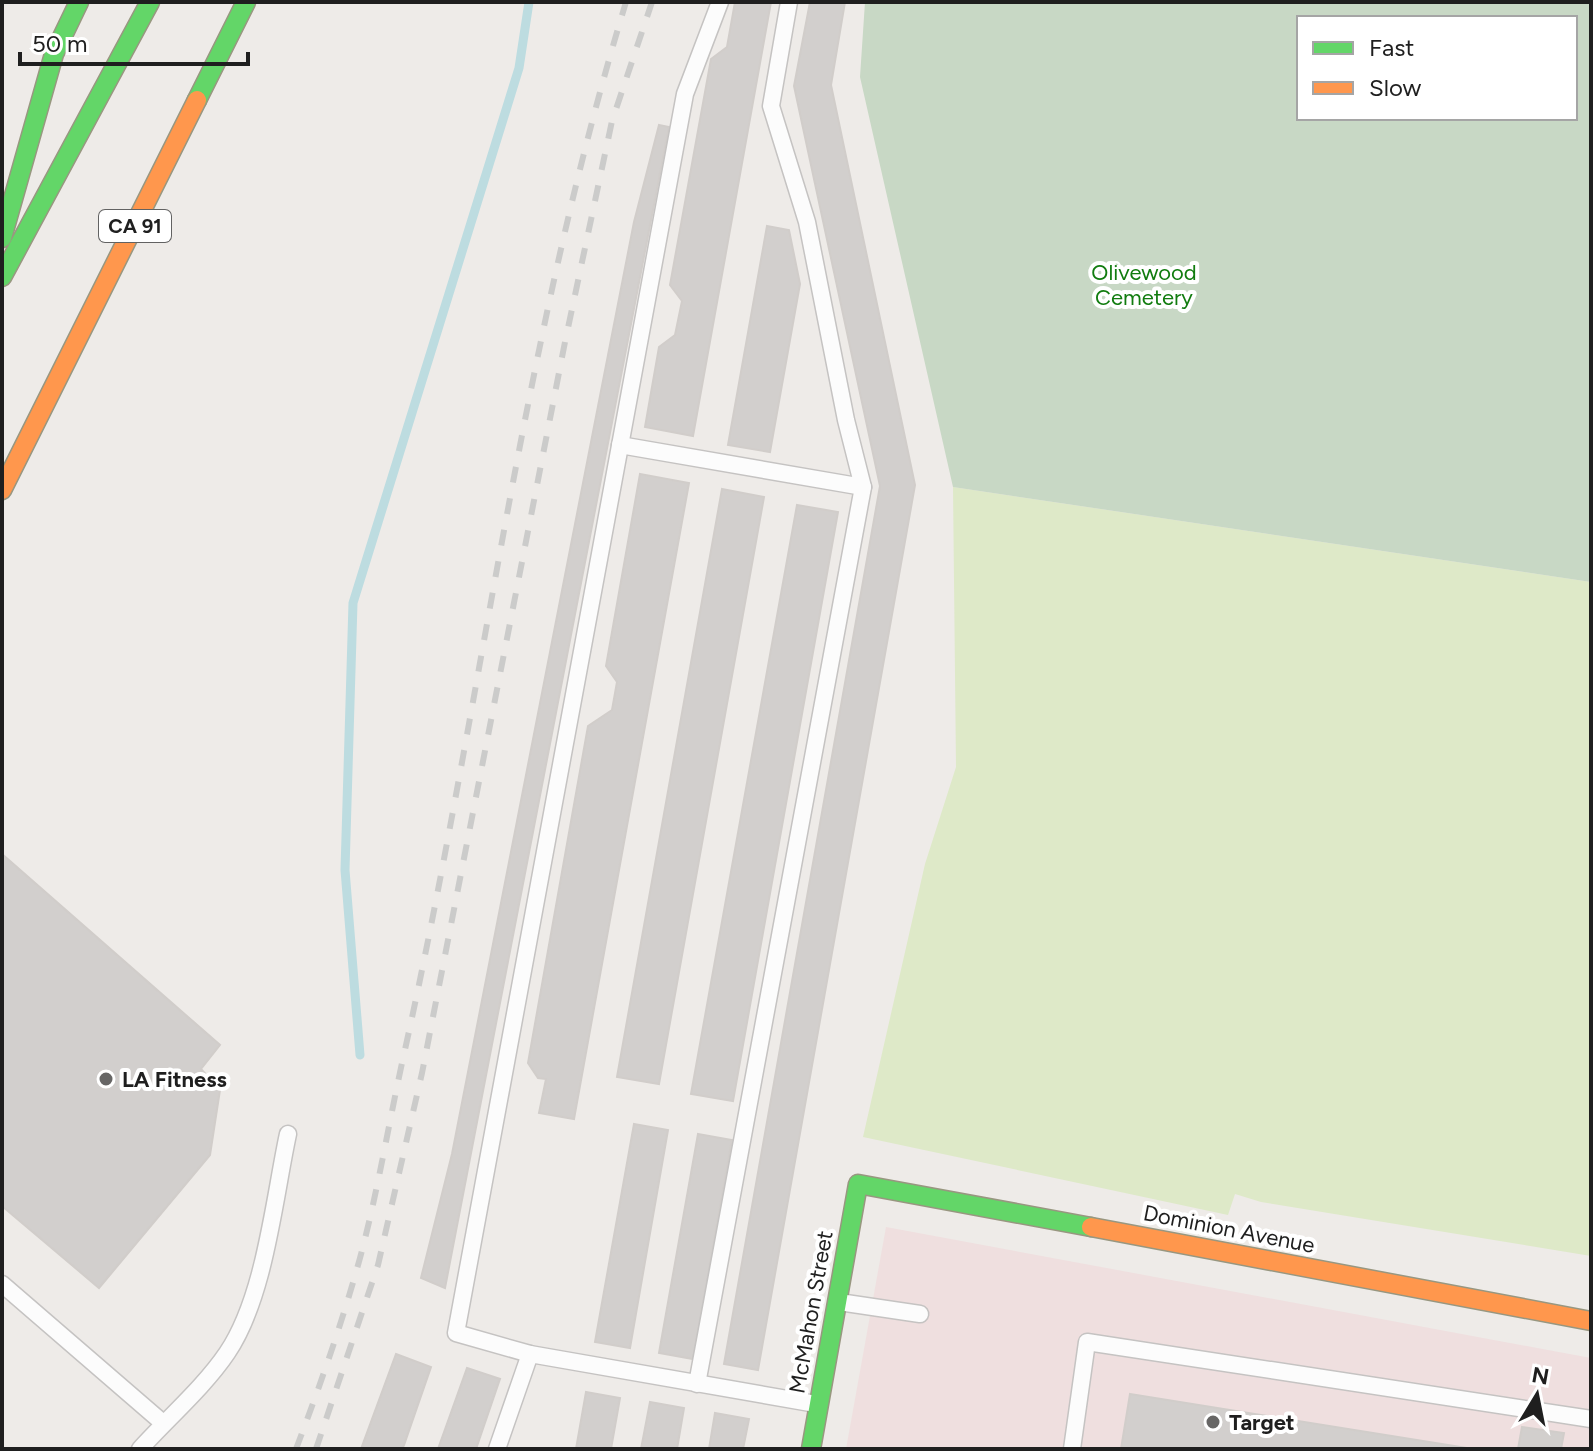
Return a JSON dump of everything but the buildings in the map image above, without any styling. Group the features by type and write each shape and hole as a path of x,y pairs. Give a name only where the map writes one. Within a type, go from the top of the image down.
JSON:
{"main road":[{"path":"2,238 54,54 79,2"},
{"path":"2,277 150,2"},
{"name":"CA 91","path":"2,490 246,3"},
{"name":"McMahon Street","path":"811,1449 858,1184"},
{"name":"Dominion Avenue","path":"858,1184 1591,1321"}],"lane":[{"path":"720,2 685,94 456,1333 530,1354 819,1405"},
{"path":"697,1384 863,487 846,420 807,222 771,106 789,2"},
{"path":"620,445 863,487"},
{"path":"140,1449 227,1353 243,1321 256,1282 288,1134"},
{"path":"2,1284 163,1423"},
{"path":"837,1302 920,1314"},
{"path":"1072,1449 1087,1342 1591,1419"},
{"path":"497,1449 530,1354"}],"shaded area":[{"path":"886,1227 1591,1358 1591,1449 846,1449"}],"green space":[{"name":"Olivewood Cemetery","path":"865,2 1591,2 1591,582 953,487 860,77"},
{"path":"953,487 1591,582 1591,1256 1261,1202 1235,1194 1228,1215 863,1137 925,864 956,767"}],"waterway":[{"path":"360,1055 345,870 353,603 519,68 529,2"}],"railway":[{"path":"296,1449 346,1306 372,1207 432,922 530,394 558,262 626,2"},
{"path":"316,1449 378,1265 422,1073 565,342 612,121 652,2"}],"traffic: fast":[{"path":"2,238 54,54 79,2"},
{"path":"2,277 150,2"},
{"path":"197,100 246,2"},
{"path":"811,1449 858,1184 1091,1227"}],"traffic: slow":[{"path":"2,490 197,100"},
{"path":"1091,1227 1591,1321"}],"place":[{"name":"LA Fitness","path":"106,1079"},
{"name":"Target","path":"1213,1422"}]}
